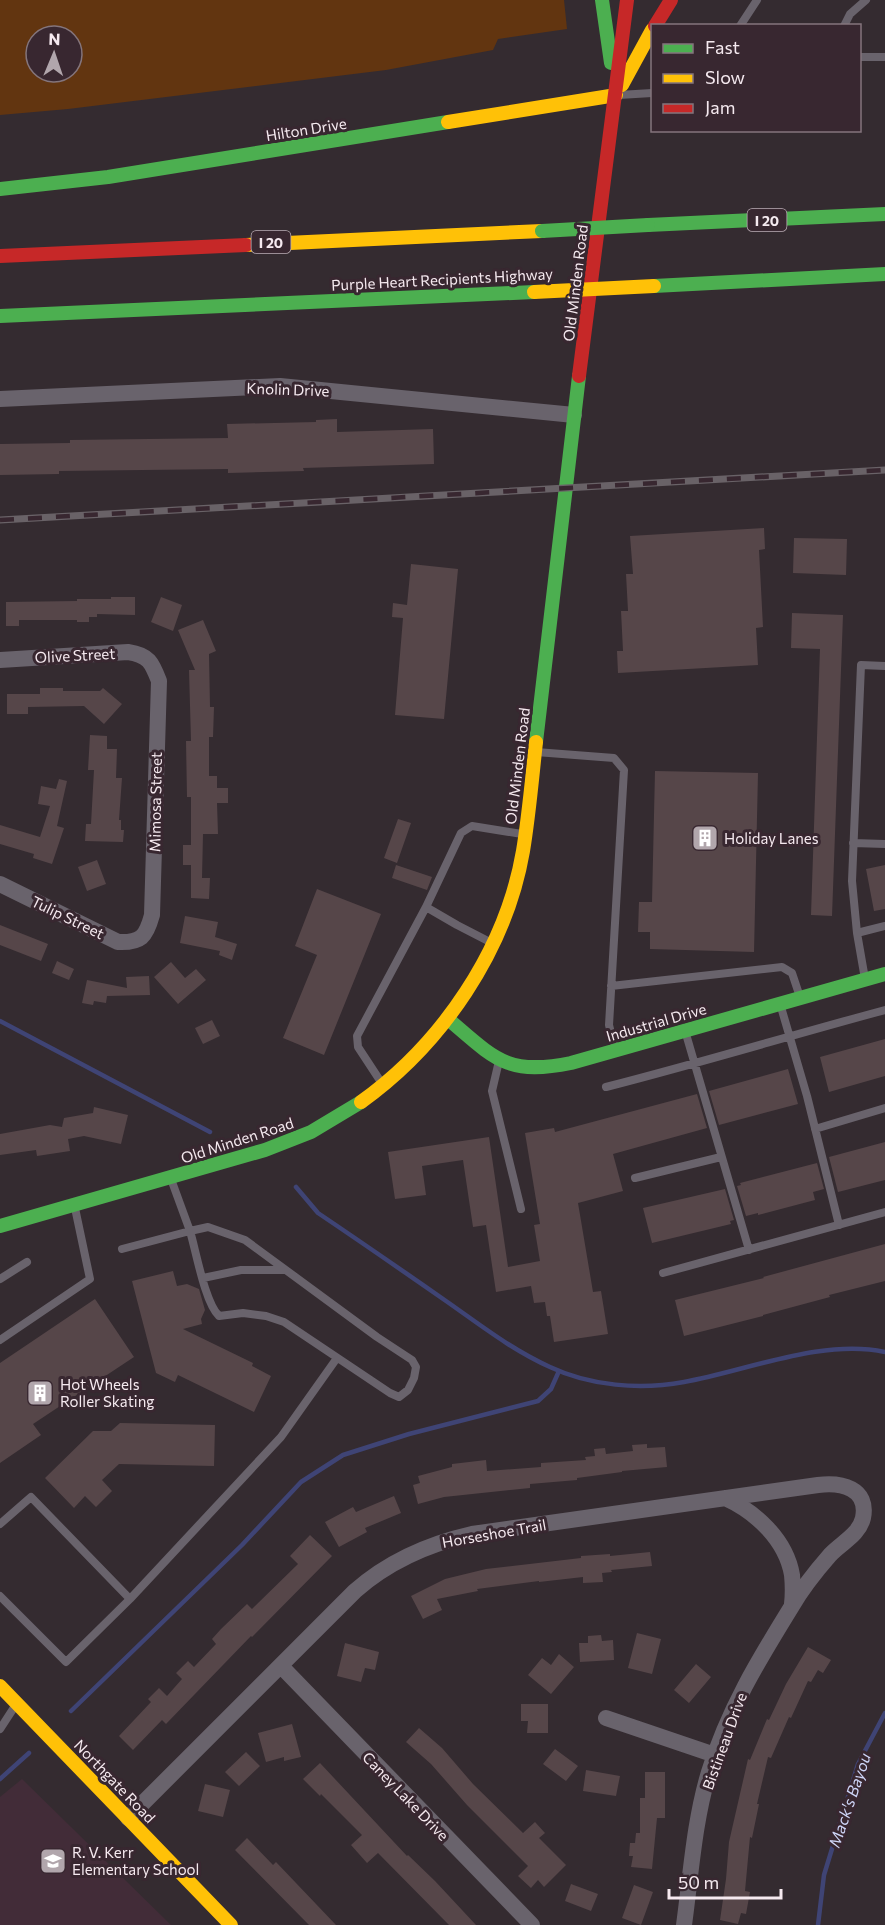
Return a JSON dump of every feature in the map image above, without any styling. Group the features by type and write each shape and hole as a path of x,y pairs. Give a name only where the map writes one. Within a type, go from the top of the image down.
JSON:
{"main road":[{"path":"602,0 616,95"},
{"name":"Old Minden Road","path":"0,1226 268,1150 343,1114 414,1059 448,1019 481,970 512,895 519,873 525,835 574,415 627,0"},
{"path":"656,24 671,0"},
{"path":"616,95 651,32"},
{"name":"Hilton Drive","path":"0,189 120,176 616,95"},
{"name":"I 20","path":"0,256 885,214"},
{"name":"Purple Heart Recipients Highway","path":"0,316 885,274"},
{"name":"Industrial Drive","path":"448,1019 499,1060 510,1066 544,1069 885,974"},
{"name":"Northgate Road","path":"0,1686 231,1925"}],"street":[{"name":"Knolin Drive","path":"0,399 280,386 574,415"},
{"name":"Olive Street","path":"0,660 128,652 139,653 149,660"},
{"name":"Mimosa Street","path":"137,941 145,934 152,915 159,681 149,660"},
{"name":"Tulip Street","path":"0,884 118,942 137,941"},
{"name":"Horseshoe Trail","path":"128,1818 369,1578 418,1550 472,1534 832,1483 842,1484 855,1491"},
{"name":"Bistineau Drive","path":"684,1925 699,1816 715,1755 741,1692 792,1604 819,1567 857,1531 861,1524 863,1507 861,1498 855,1491"},
{"path":"725,1498 749,1512 776,1539 792,1574 792,1604"},
{"name":"Caney Lake Drive","path":"281,1666 532,1925"},
{"path":"606,1718 715,1755"}],"lane":[{"path":"741,24 757,0"},
{"path":"845,24 850,14 866,0"},
{"path":"861,57 885,57"},
{"path":"616,95 651,93"},
{"path":"865,979 857,933 852,881 861,665 885,666"},
{"path":"535,752 614,758 624,770 609,1025 615,1050"},
{"path":"383,1085 358,1047 357,1036 426,907 461,833 472,826 525,835"},
{"path":"853,843 885,844"},
{"path":"426,907 493,943"},
{"path":"857,933 885,926"},
{"path":"611,986 782,967 792,973 800,998"},
{"path":"780,1003 839,1225"},
{"path":"606,1087 885,1010"},
{"path":"685,1031 749,1250"},
{"path":"499,1060 492,1091 521,1209"},
{"path":"814,1128 885,1108"},
{"path":"635,1178 721,1157"},
{"path":"122,1249 189,1231 208,1227 246,1240 377,1337 412,1360 416,1367 408,1390 399,1397 284,1322 266,1316 243,1313 219,1316 215,1312 203,1278 189,1231 171,1179"},
{"path":"0,1340 90,1280 75,1205"},
{"path":"663,1273 885,1212"},
{"path":"0,1279 27,1262"},
{"path":"203,1278 241,1269 287,1270"},
{"path":"0,1596 66,1662 130,1599 281,1437 337,1358"},
{"path":"0,1524 31,1497 130,1599"},
{"path":"0,1729 16,1703"}],"shaded area":[{"path":"0,0 564,0 567,29 498,39 493,50 386,70 68,109 0,115"},
{"name":"R. V. Kerr Elementary School","path":"22,1779 171,1925 0,1925 0,1797"}],"building":[{"path":"337,419 337,432 433,429 434,464 228,473 228,469 59,471 59,474 0,475 0,444 70,443 70,440 228,438 227,424 316,422 316,420"},
{"path":"764,528 765,549 759,550 763,627 756,628 758,665 618,673 617,651 623,651 621,611 628,611 626,574 633,574 630,536"},
{"path":"794,538 847,539 846,575 793,573"},
{"path":"411,564 458,569 444,719 395,715 403,618 392,617 393,603 407,605"},
{"path":"111,597 135,597 135,615 97,614 97,617 89,617 89,622 19,620 19,626 6,626 6,602 77,601 77,599 111,599"},
{"path":"161,597 182,605 173,631 151,622"},
{"path":"792,613 843,615 832,916 811,915 820,649 791,648"},
{"path":"203,620 216,651 209,654 210,707 214,707 213,737 209,737 209,776 217,776 217,788 228,788 228,803 217,803 218,834 203,834 202,878 210,878 209,899 191,898 191,865 183,865 183,845 191,845 191,797 187,797 186,741 191,741 189,670 195,670 178,630"},
{"path":"40,688 63,688 63,691 100,691 103,688 122,704 104,724 84,706 28,707 28,714 7,714 7,694 40,694"},
{"path":"90,735 107,736 107,749 117,749 116,778 122,778 119,820 121,820 121,830 124,830 123,842 85,841 86,824 91,824 94,770 88,770"},
{"name":"Holiday Lanes","path":"655,771 758,773 754,952 650,949 650,932 638,932 639,902 652,902"},
{"path":"59,779 67,781 57,826 64,828 52,864 33,858 34,854 0,844 0,825 40,837 50,806 38,804 41,786 56,789"},
{"path":"398,819 411,823 397,863 384,858"},
{"path":"97,860 106,884 87,891 78,867"},
{"path":"396,865 432,877 427,890 392,878"},
{"path":"885,865 885,909 874,911 866,869"},
{"path":"317,889 381,914 324,1055 283,1038 317,955 295,946"},
{"path":"185,916 218,922 215,937 237,944 232,960 219,955 220,951 180,943"},
{"path":"0,925 48,944 41,961 0,945"},
{"path":"57,961 74,969 69,980 52,973"},
{"path":"171,962 185,978 196,969 206,980 178,1004 154,977"},
{"path":"149,976 150,995 107,996 106,1003 94,1001 93,1005 82,1003 87,980 127,988 126,977"},
{"path":"212,1020 220,1036 203,1044 195,1028"},
{"path":"885,1039 885,1076 829,1092 820,1057"},
{"path":"788,1069 798,1104 719,1125 709,1091"},
{"path":"697,1094 707,1128 613,1154 623,1191 578,1203 593,1292 601,1291 608,1334 554,1342 550,1316 547,1316 545,1302 534,1303 531,1286 496,1292 486,1225 473,1227 463,1160 422,1166 426,1195 395,1199 388,1152 489,1137 508,1267 540,1261 534,1225 540,1224 525,1133 554,1128 555,1132"},
{"path":"94,1107 128,1115 121,1144 84,1136 68,1139 70,1151 37,1156 36,1150 0,1155 0,1134 50,1125 62,1127 64,1118 93,1113"},
{"path":"885,1142 885,1180 838,1192 829,1157"},
{"path":"817,1163 824,1189 813,1192 815,1200 746,1216 737,1186 741,1185 740,1183"},
{"path":"725,1189 734,1220 730,1221 731,1224 652,1243 643,1208"},
{"path":"885,1244 885,1281 684,1336 675,1300"},
{"path":"173,1271 177,1286 187,1284 199,1289 205,1310 201,1319 202,1324 183,1329 253,1363 252,1366 271,1376 254,1412 178,1375 175,1382 156,1373 132,1281"},
{"name":"Hot Wheels Roller Skating","path":"95,1299 134,1357 33,1424 41,1435 0,1463 0,1363"},
{"path":"120,1423 215,1425 214,1466 119,1464 102,1480 112,1491 96,1507 85,1496 74,1508 45,1478 93,1431 111,1431"},
{"path":"647,1444 647,1448 665,1447 667,1467 622,1471 577,1478 577,1480 530,1484 530,1488 444,1497 418,1504 413,1485 420,1483 418,1476 452,1467 452,1464 486,1460 487,1471 541,1467 541,1463 586,1460 585,1457 595,1456 594,1449 605,1448 606,1454 633,1451 632,1445"},
{"path":"394,1496 401,1513 365,1528 367,1532 339,1547 325,1522 353,1507 356,1512"},
{"path":"310,1535 332,1556 166,1724 162,1720 133,1750 119,1736 151,1702 148,1699 159,1688 167,1696 182,1679 176,1673 188,1661 194,1667 216,1644 212,1639 221,1629 247,1604 252,1609 298,1564 290,1556"},
{"path":"650,1552 652,1566 611,1570 612,1572 602,1573 603,1582 583,1583 583,1577 477,1589 478,1591 437,1599 442,1610 423,1619 411,1596 445,1579 486,1569 581,1558 581,1556"},
{"path":"637,1633 661,1639 652,1674 628,1668"},
{"path":"601,1635 602,1641 613,1640 614,1660 580,1662 579,1643 588,1643 588,1636"},
{"path":"345,1643 379,1652 375,1670 365,1668 361,1682 337,1676"},
{"path":"808,1647 831,1660 823,1673 818,1670 811,1682 808,1681 771,1758 768,1757 752,1838 750,1837 745,1891 750,1892 746,1914 741,1913 738,1924 720,1920 729,1842 748,1759 750,1760 767,1719 769,1720 786,1684"},
{"path":"559,1654 574,1667 551,1694 528,1675 542,1658 551,1665"},
{"path":"696,1664 711,1677 689,1703 674,1690"},
{"path":"521,1704 548,1704 548,1733 527,1733 528,1721 521,1721"},
{"path":"292,1724 301,1757 284,1761 284,1757 266,1762 258,1733"},
{"path":"419,1728 442,1748 473,1784 523,1833 535,1822 545,1833 539,1838 566,1865 544,1887 538,1880 531,1888 518,1876 528,1866 467,1805 431,1764 406,1742"},
{"path":"555,1749 578,1766 566,1781 543,1764"},
{"path":"246,1752 260,1766 239,1786 225,1772"},
{"path":"320,1763 407,1856 435,1881 476,1925 449,1925 378,1853 367,1863 351,1845 362,1835 303,1779"},
{"path":"586,1770 620,1776 616,1796 583,1791"},
{"path":"645,1772 665,1772 665,1818 657,1818 652,1869 631,1867 633,1856 629,1856 630,1843 635,1843 636,1833 640,1833 640,1798 645,1798"},
{"path":"205,1784 230,1790 223,1817 198,1811"},
{"path":"247,1838 273,1865 276,1862 336,1925 309,1925 235,1850"},
{"path":"571,1884 598,1894 591,1911 565,1901"},
{"path":"634,1885 653,1892 641,1925 622,1918"}],"waterway":[{"path":"0,1021 210,1132"},
{"path":"296,1187 318,1213 496,1336 536,1360 582,1378 616,1385 650,1386 708,1377 811,1352 836,1349 885,1352"},
{"path":"71,1711 242,1545 301,1482 343,1455 409,1434 538,1401 551,1389 559,1371"},
{"name":"Mack's Bayou","path":"818,1925 824,1875 858,1764 885,1713"},
{"path":"0,1779 29,1753"}],"railway":[{"path":"0,520 885,470"}],"traffic: fast":[{"path":"602,0 611,63"},
{"path":"0,189 108,177 448,122"},
{"path":"648,225 885,214"},
{"path":"542,231 648,225"},
{"path":"654,286 885,274"},
{"path":"0,316 534,292"},
{"path":"536,742 579,376"},
{"path":"448,1019 478,1045 503,1061 531,1067 549,1066 571,1063 885,974"},
{"path":"0,1226 265,1150 311,1132 361,1102"}],"traffic: slow":[{"path":"622,85 651,32"},
{"path":"448,122 616,95"},
{"path":"246,245 542,231"},
{"path":"534,292 654,286"},
{"path":"361,1102 391,1079 418,1052 466,992 486,959 502,924 523,851 536,742"},
{"path":"0,1686 231,1925"}],"traffic: jam":[{"path":"579,376 627,0"},
{"path":"656,24 671,0"},
{"path":"0,256 246,245"}],"place":[{"name":"Holiday Lanes","path":"705,838"},
{"name":"Hot Wheels Roller Skating","path":"40,1393"},
{"name":"R. V. Kerr Elementary School","path":"53,1861"}]}
